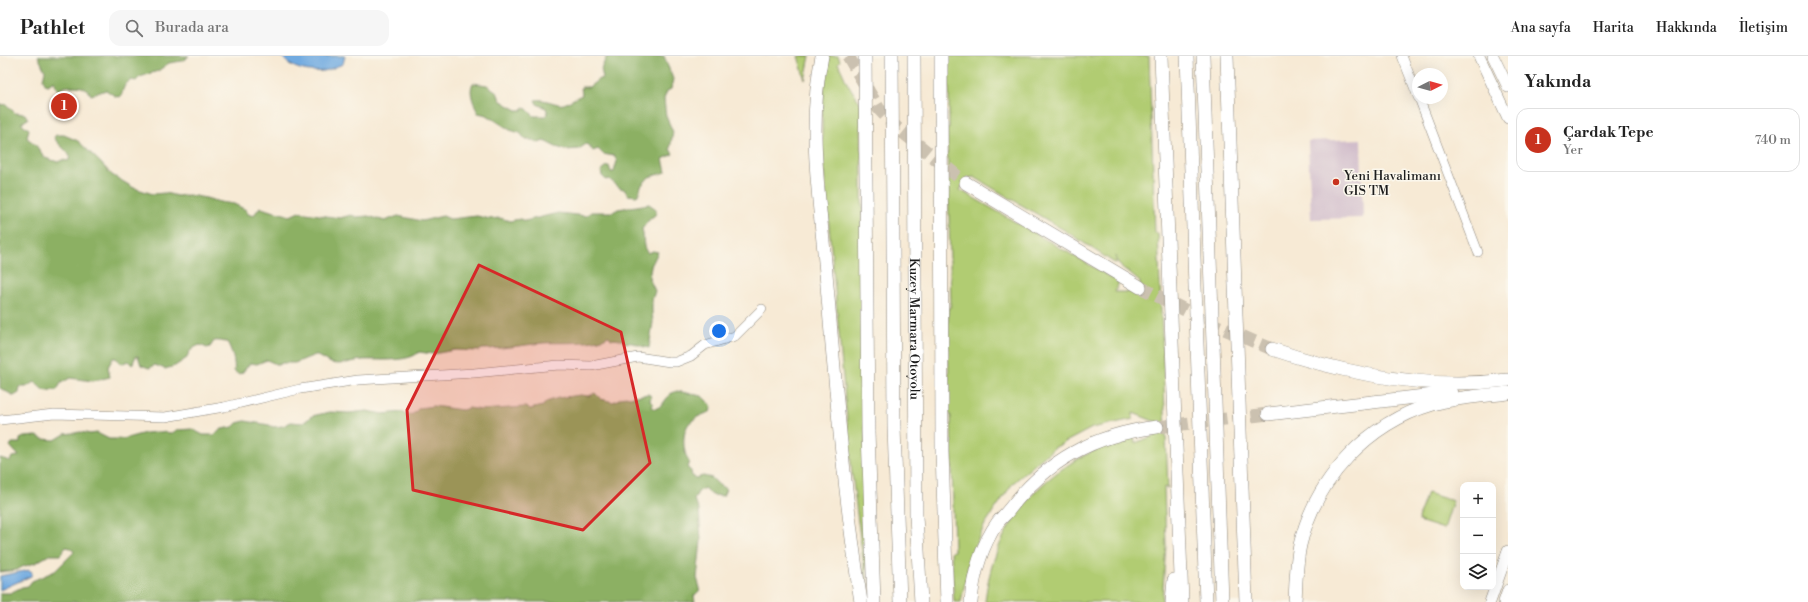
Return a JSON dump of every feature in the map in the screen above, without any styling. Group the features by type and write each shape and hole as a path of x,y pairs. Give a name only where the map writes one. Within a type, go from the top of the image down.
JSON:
{"highway":[{"path":"822,56 816,94 815,127 817,174 843,459 862,602"},
{"path":"865,56 868,432 874,602"},
{"name":"Kuzey Marmara Otoyolu","path":"892,56 894,427 900,602"},
{"name":"Kuzey Marmara Otoyolu","path":"914,56 916,481 921,602"},
{"path":"941,56 942,444 947,602"},
{"path":"1161,56 1182,602"},
{"path":"1187,56 1206,602"},
{"path":"1203,56 1222,602"},
{"path":"1227,56 1246,602"},
{"path":"966,183 1140,287"},
{"path":"1272,349 1345,370 1386,378 1435,383 1474,383 1504,387"},
{"path":"1268,414 1504,387"},
{"path":"1295,602 1298,556 1305,528 1315,503 1327,483 1349,455 1375,433 1395,420 1413,412 1443,402 1504,387"},
{"path":"1172,602 1175,562 1172,430 1174,418"},
{"path":"971,602 978,567 984,550 998,522 1037,478 1066,456 1106,437 1128,431 1156,427"},
{"path":"976,602 983,567 994,537 1007,512"}],"main road":[{"path":"1479,56 1508,118"},
{"path":"1494,56 1508,87"},
{"path":"1490,602 1508,551"},
{"path":"1504,602 1508,590"}],"street":[{"path":"1402,56 1412,82"},
{"path":"1421,104 1478,252"},
{"path":"0,420 54,414 165,417 224,407 300,389 358,380 474,373 551,366 591,366 638,357 676,362 691,356 705,345 735,336 762,308"}],"highlighted area":[{"path":"479,265 621,332 650,463 583,530 413,490 407,410"}],"shaded area":[{"path":"1361,139 1363,218 1311,219 1308,141"}],"green space":[{"path":"38,56 189,56 182,61 169,63 158,71 140,77 136,81 132,80 128,82 119,97 106,90 91,95 89,91 83,87 63,87 60,91 57,89 54,81 48,85 45,84 43,79 45,71"},
{"path":"607,56 664,56 673,79 671,89 667,91 664,99 666,116 673,132 670,149 673,154 663,159 666,172 649,177 641,186 638,195 636,196 628,195 624,189 620,188 609,179 606,180 602,176 601,171 607,166 609,166 611,172 614,172 617,161 614,156 603,154 598,149 593,151 586,144 579,149 566,150 544,141 539,143 533,140 526,140 520,133 510,130 487,115 478,113 472,98 471,90 473,83 487,85 497,92 500,100 517,110 522,110 523,108 527,109 534,116 545,116 548,114 546,108 537,104 535,100 564,104 582,95 581,87 589,87 599,79 603,78 601,69"},
{"path":"798,56 810,56 805,80"},
{"path":"829,56 838,56 840,61 838,63 847,83 861,104 867,592 852,474 823,161 823,108"},
{"path":"949,56 1149,56 1155,233 1158,233 1168,488 1164,487 1166,545 1162,602 985,602 990,572 1000,544 1014,518 1032,495 1053,475 1078,459 1105,447 1134,438 1135,443 1156,435 1156,422 1133,413 1133,419 1092,428 1054,448 1013,483 985,524 970,558 961,602 954,602 951,552 954,551 951,416 949,413 948,309 951,307 947,128 949,128","holes":["974,177 1064,230 1116,264 1116,256 1118,264 1140,282 1140,296 1131,292 1115,292 1119,282 960,190 968,178"]},
{"path":"0,104 7,105 15,113 25,114 28,119 21,123 29,129 27,138 35,144 45,158 58,162 62,160 68,161 70,157 69,154 54,137 56,135 64,135 78,141 112,175 134,188 153,194 165,193 177,196 189,195 234,204 246,210 248,214 253,216 260,207 290,216 299,212 340,218 351,215 357,217 368,216 385,221 398,216 422,221 443,216 450,219 477,216 490,219 500,218 510,221 520,219 525,221 558,213 586,216 591,212 613,212 618,209 649,204 656,209 656,214 642,229 644,245 648,253 653,251 658,252 651,266 649,278 655,291 652,300 653,322 649,348 631,343 625,343 622,340 611,339 608,336 603,339 587,342 543,343 505,348 482,349 479,351 455,350 433,354 419,352 408,358 392,360 362,360 339,364 331,363 315,355 295,363 282,363 278,365 267,360 257,364 250,363 242,373 238,374 234,371 233,356 227,342 214,341 210,347 207,348 200,345 196,347 190,351 187,358 175,366 165,369 155,365 149,368 141,365 138,356 136,356 132,365 128,361 121,364 116,358 113,358 108,367 110,377 93,381 70,378 61,383 57,390 44,390 35,382 26,387 20,387 19,393 14,396 0,388"},
{"path":"677,391 702,396 712,406 710,412 701,415 689,423 686,428 684,446 689,462 687,467 691,471 692,476 696,478 703,476 712,478 726,489 723,496 712,495 704,488 698,492 694,500 699,510 701,541 697,578 700,588 694,596 695,602 0,602 0,593 10,593 22,587 28,586 32,581 55,571 74,552 71,548 66,547 60,555 49,555 35,563 17,570 0,572 0,458 10,461 12,457 19,456 10,446 12,443 20,443 20,439 24,437 37,436 43,439 55,440 65,434 81,432 90,434 97,433 109,439 123,439 145,433 172,433 177,430 192,429 203,435 214,435 222,429 233,427 237,423 245,421 273,427 283,426 291,422 303,423 312,416 330,412 349,413 367,411 383,414 402,412 407,415 413,414 419,408 433,406 462,410 469,408 481,410 525,407 530,409 543,406 546,402 558,398 580,395 589,396 595,393 601,399 613,402 625,396 630,397 648,394 651,396 650,401 653,404 652,407 655,409 661,406 670,394"},
{"path":"1427,493 1453,501 1444,529 1419,521 1418,518"}],"water":[{"path":"282,56 345,56 343,64 326,70 306,71 290,64"},
{"path":"29,570 32,572 31,576 0,590 0,576"}],"tunnel":[{"path":"848,56 879,109 896,127 966,183"},
{"path":"1140,287 1208,322 1272,349"},
{"path":"1157,427 1268,414"}],"place":[{"name":"Çardak Tepe","path":"64,106"},
{"name":"Yeni Havalimanı GIS TM","path":"1336,182"}]}
